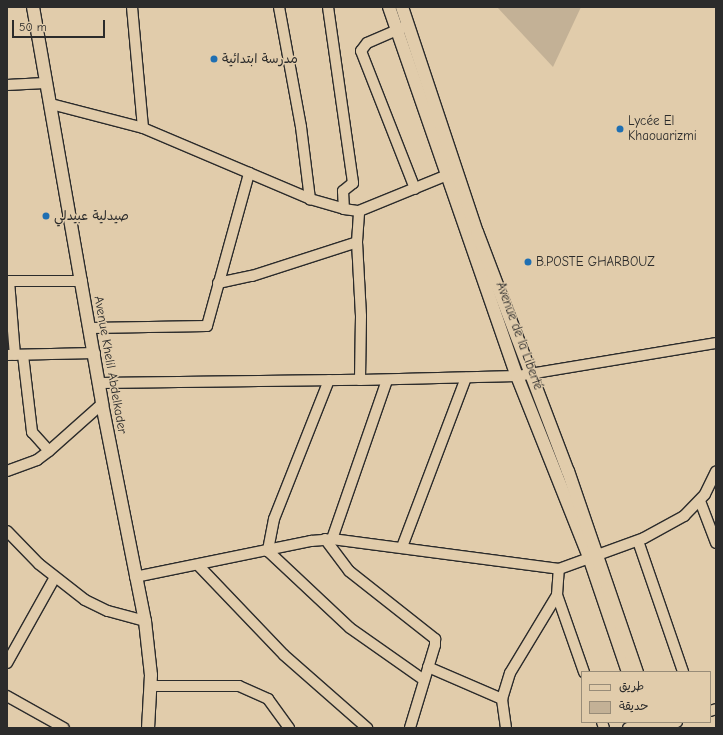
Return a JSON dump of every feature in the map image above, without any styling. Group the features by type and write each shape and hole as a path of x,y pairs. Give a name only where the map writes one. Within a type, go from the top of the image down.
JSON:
{"street":[{"name":"Avenue Khelil Abdelkader","path":"33,7 45,83 91,328 102,404 135,577 145,621 151,686 148,728"},
{"path":"132,7 143,128"},
{"path":"279,7 301,127 310,199"},
{"path":"328,7 353,183 343,191 344,209"},
{"name":"Avenue de la Liberté","path":"389,7 402,28 457,175 637,671"},
{"name":"Avenue de la Liberté","path":"402,7 402,28 447,175 517,376 594,556 628,671"},
{"path":"402,28 367,43 361,51 415,189"},
{"path":"7,85 45,83"},
{"path":"50,104 143,128 310,199 344,209 359,211 447,175"},
{"path":"91,328 207,326 249,173"},
{"path":"359,211 357,242 361,316 360,380"},
{"path":"218,283 252,276 357,242"},
{"path":"49,452 32,432 15,355 8,281 82,281"},
{"path":"99,383 387,380 517,376 716,343"},
{"path":"15,355 95,353"},
{"path":"402,547 466,378"},
{"path":"268,552 274,519 329,380"},
{"path":"329,539 387,380"},
{"path":"7,471 37,460 49,452 102,404"},
{"path":"135,577 329,539 402,547 559,569 638,541 684,516 700,501 716,471"},
{"path":"700,501 716,543"},
{"path":"7,530 55,577 98,607 145,621"},
{"path":"329,539 349,571 433,636 435,645 410,728"},
{"path":"638,541 683,671"},
{"path":"268,552 350,628 424,680"},
{"path":"198,565 284,655 367,728"},
{"path":"559,569 558,596 584,671"},
{"path":"7,663 55,577"},
{"path":"506,728 502,699 517,658 558,596"},
{"path":"428,667 502,699"},
{"path":"151,686 238,686 268,699 289,728"},
{"path":"7,696 64,728"},
{"path":"628,728 642,723"},
{"path":"660,728 674,723"}],"green space":[{"path":"497,7 581,7 553,67"}],"place":[{"name":"مدرسة ابتدائية","path":"214,59"},
{"name":"Lycée El Khaouarizmi","path":"620,129"},
{"name":"صيدلية عبيدلي","path":"46,216"},
{"name":"B.POSTE GHARBOUZ","path":"528,262"}]}
